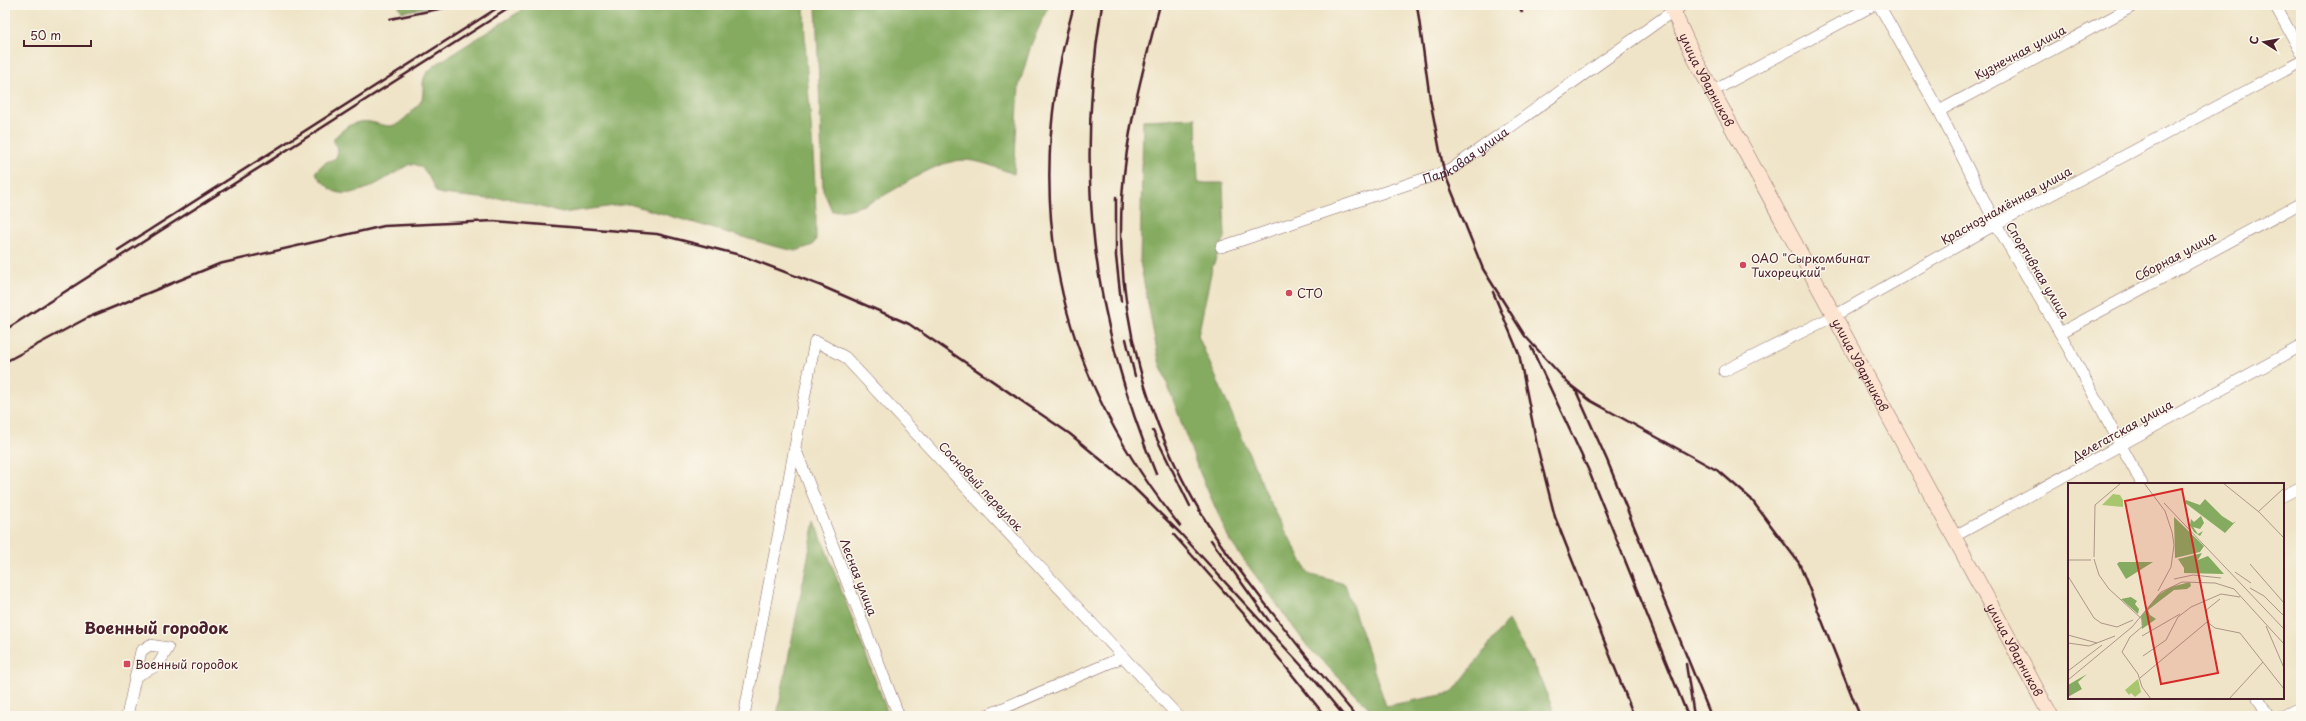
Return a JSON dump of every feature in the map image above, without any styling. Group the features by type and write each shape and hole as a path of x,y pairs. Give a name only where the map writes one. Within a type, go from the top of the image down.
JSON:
{"main road":[{"name":"улица Ударников","path":"1676,8 1712,91 1955,536 2051,716"}],"street":[{"path":"1712,91 1874,5"},
{"name":"Спортивная улица","path":"1879,5 1939,111 1996,224 2060,333 2141,483"},
{"name":"Кузнечная улица","path":"1939,111 2135,5"},
{"path":"2275,5 2301,52"},
{"name":"Парковая улица","path":"1221,247 1450,170 1676,8"},
{"name":"Краснознамённая улица","path":"1724,371 1834,316 1996,224 2301,62"},
{"name":"Сборная улица","path":"2060,333 2301,203"},
{"name":"Сосновый переулок","path":"795,447 814,341 845,357 1178,716"},
{"name":"Делегатская улица","path":"1955,536 2301,346"},
{"path":"744,716 795,447"},
{"name":"Лесная улица","path":"795,447 899,716"},
{"path":"2284,496 2301,487"},
{"path":"985,716 1122,657"},
{"path":"127,716 136,676"},
{"path":"2259,699 2268,716"},
{"path":"2283,716 2301,707"}],"green space":[{"path":"437,5 402,12 399,6"},
{"path":"530,5 804,5 806,64 815,180 816,239 813,245 796,251 777,247 629,204 562,213 508,198 489,199 442,194 436,192 424,170 410,164 368,188 345,194 335,191 320,179 316,171 324,163 336,158 338,148 334,143 334,138 345,128 355,123 364,121 385,126 392,126 399,123 421,101 425,76 435,65"},
{"path":"816,5 1049,5 1031,45 1019,86 1014,174 993,166 970,160 955,161 940,165 924,172 880,198 864,205 832,211 823,190"},
{"path":"1196,118 1198,183 1223,183 1225,237 1212,268 1198,336 1270,502 1309,574 1345,584 1386,706 1452,693 1508,620 1537,672 1556,716 1377,716 1308,647 1230,541 1197,466 1159,361 1140,262 1143,120"},
{"path":"815,521 889,716 777,716"}],"railway":[{"path":"390,19 458,5"},
{"path":"118,250 502,5"},
{"path":"5,330 514,5"},
{"path":"1074,5 1058,77 1050,146 1051,214 1060,279 1077,343 1103,406 1137,466 1180,526"},
{"path":"1102,5 1094,67 1090,127 1090,186 1094,243 1103,300 1116,357 1134,415 1156,474"},
{"path":"1160,5 1131,125 1122,198 1121,241 1124,283 1130,325 1139,367 1152,408 1167,447 1186,486 1207,523 1238,568 1281,624 1356,716"},
{"path":"1417,5 1430,99 1444,172 1483,269 1525,336 1569,384 1591,401 1720,472 1751,499 1799,563 1860,716"},
{"path":"1518,5 1522,12"},
{"path":"1116,197 1116,256 1121,301"},
{"path":"5,362 87,318 219,264 384,226 494,221 657,234 740,255 819,285 909,324 1070,434 1130,484 1180,533 1312,677 1344,716"},
{"path":"1493,292 1519,354 1538,450 1555,517 1634,716"},
{"path":"1126,339 1135,376"},
{"path":"1531,347 1588,469 1688,716"},
{"path":"1576,391 1607,460 1711,716"},
{"path":"1153,431 1190,506"},
{"path":"1174,535 1243,613 1325,716"},
{"path":"1211,540 1269,621"},
{"path":"1686,664 1694,716"}],"place":[{"name":"ОАО \"Сыркомбинат Тихорецкий\"","path":"1743,265"},
{"name":"СТО","path":"1289,293"},
{"name":"Военный городок","path":"127,664"}],"district":[{"name":"Военный городок","path":"156,627"}]}
